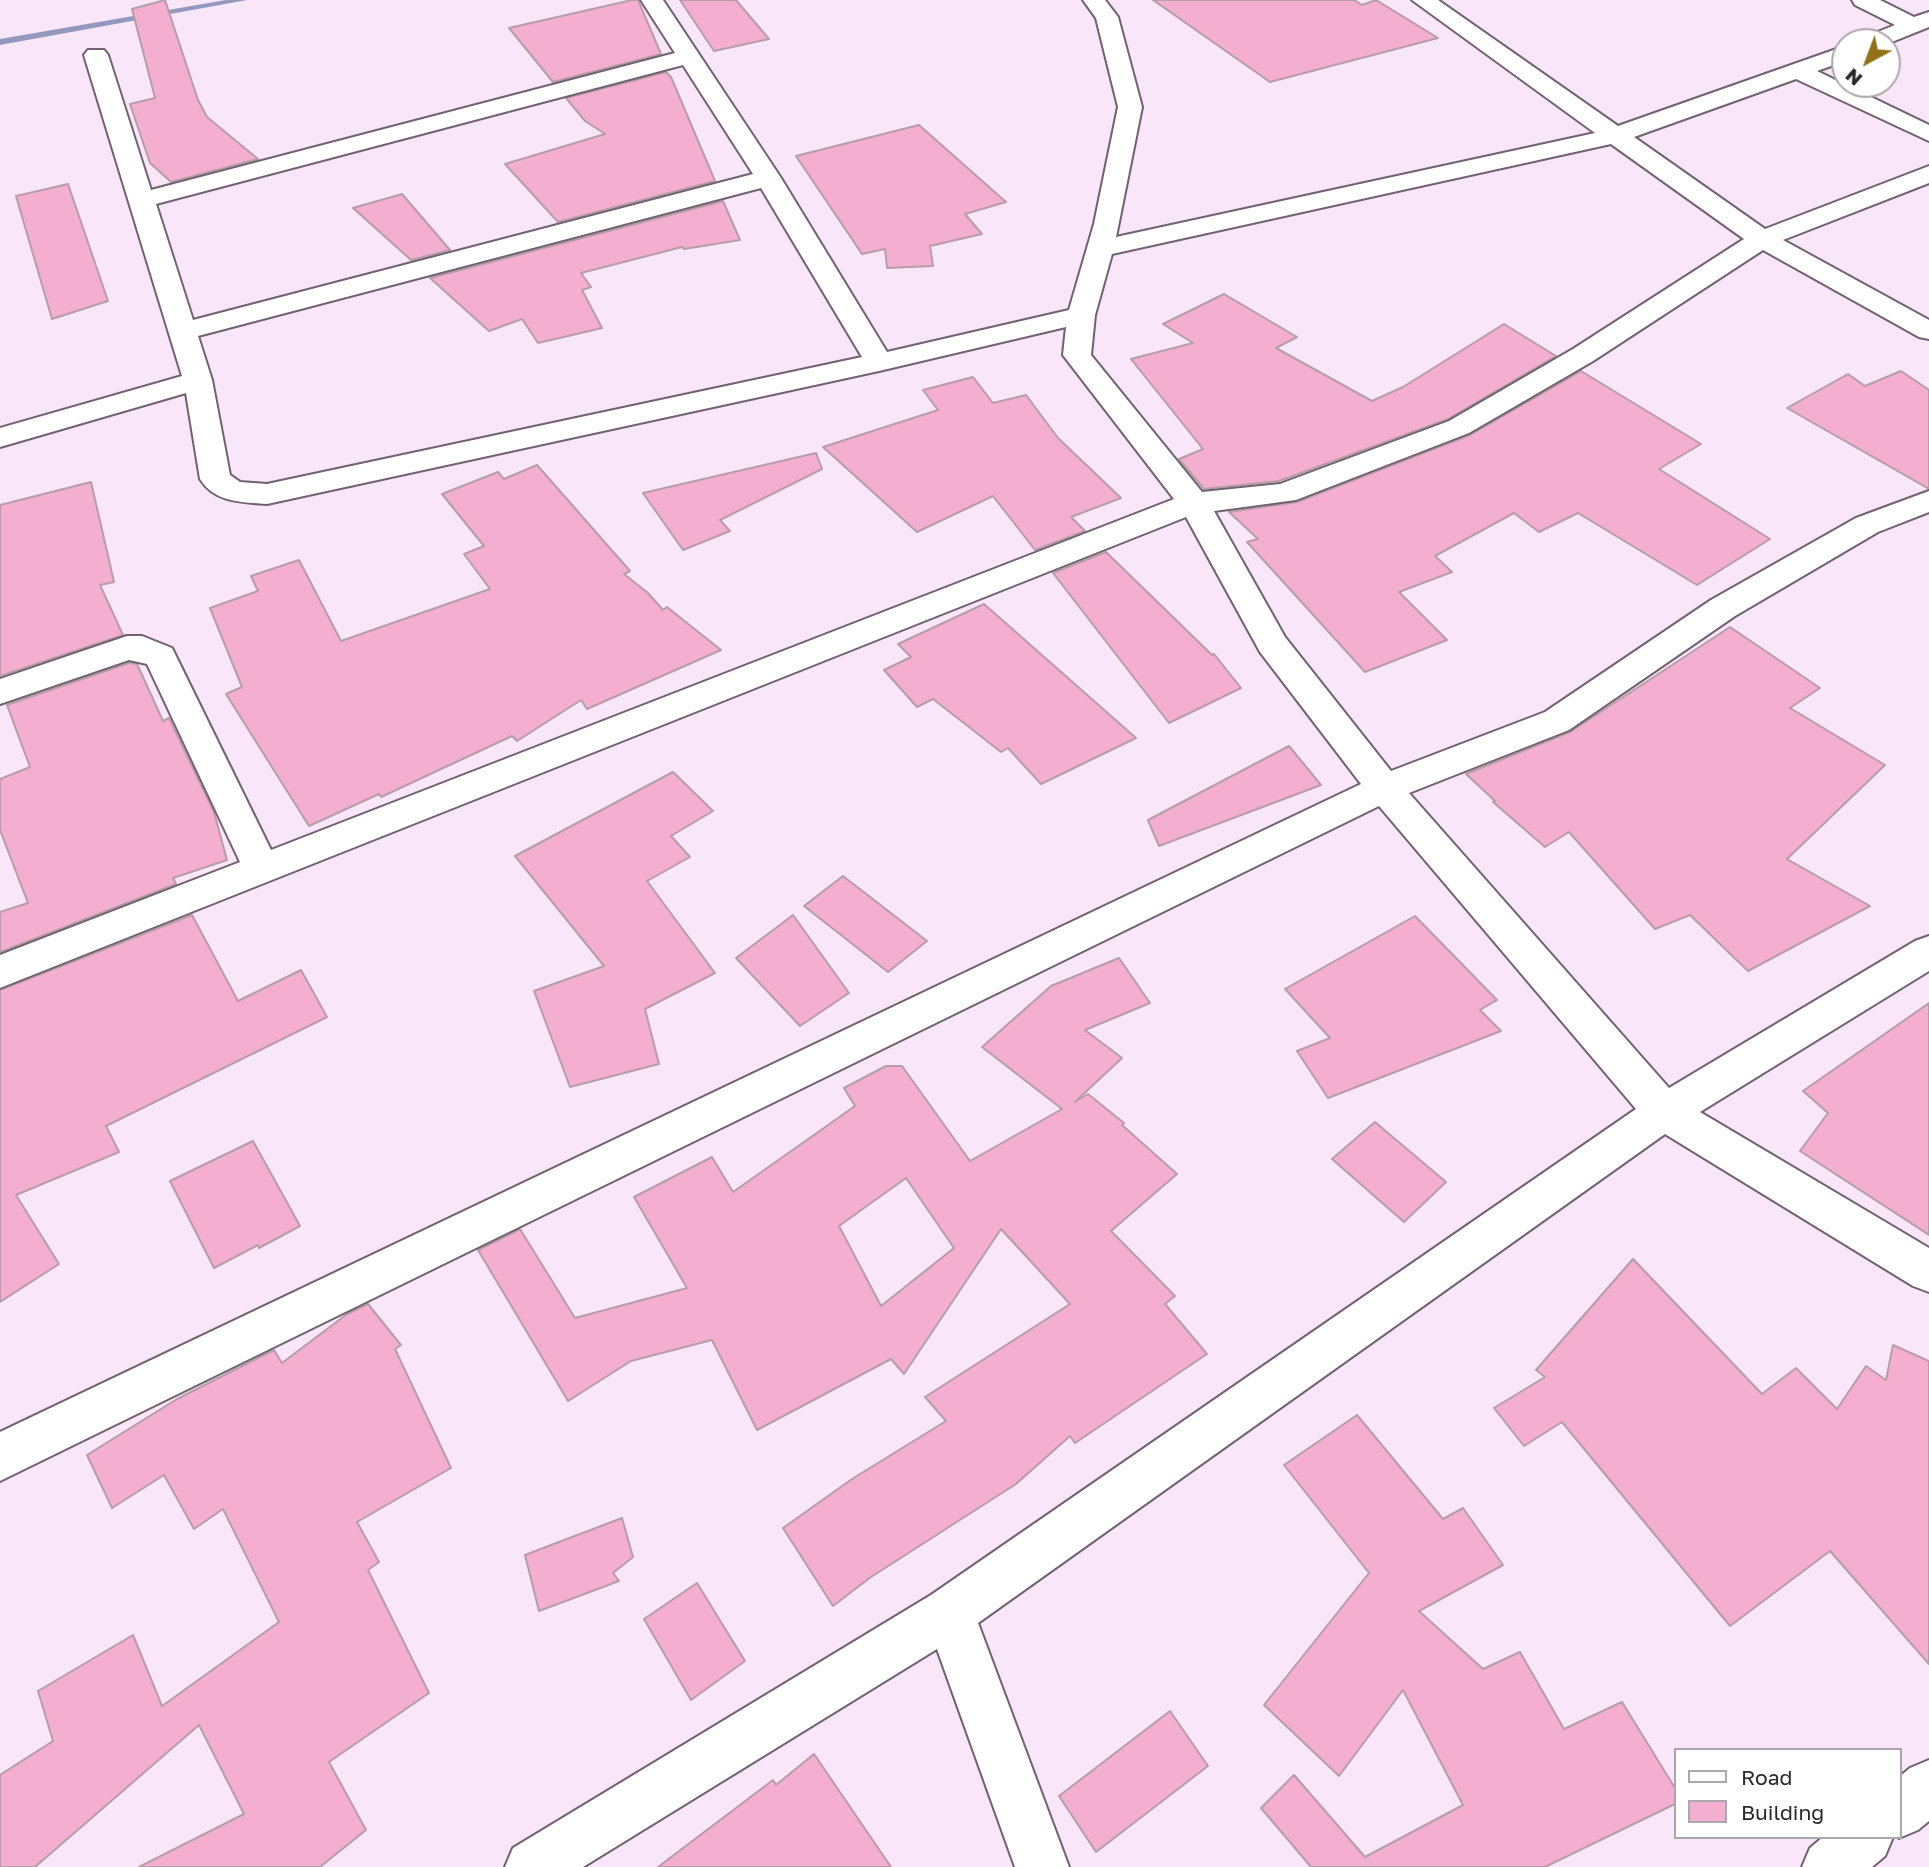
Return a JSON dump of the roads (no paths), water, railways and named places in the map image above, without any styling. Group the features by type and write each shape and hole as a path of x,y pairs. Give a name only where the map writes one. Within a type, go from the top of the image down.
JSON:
{"street":[{"path":"652,0 768,178 879,362"},
{"path":"1094,0 1107,17 1130,107 1100,249 1081,315 1077,355 1194,503 1272,644 1384,788 1664,1112 1929,1272"},
{"path":"1423,0 1762,239 1929,331"},
{"path":"1863,0 1922,22"},
{"path":"1901,30 1922,22"},
{"path":"96,54 198,380 215,479 232,491 267,494 879,362 1081,315"},
{"path":"142,200 688,57"},
{"path":"1100,249 1615,136 1831,58"},
{"path":"1798,71 1929,134"},
{"path":"0,972 1194,503 1285,493 1459,428 1583,355 1762,239 1929,174"},
{"path":"183,331 768,178"},
{"path":"0,438 198,380"},
{"path":"0,1457 1384,788 1557,721 1723,608 1867,525 1929,501"},
{"path":"0,692 127,648 142,648 160,656 262,869"},
{"path":"532,1867 949,1614 1664,1112 1929,952"},
{"path":"949,1614 1042,1867"},
{"path":"1901,1809 1929,1787"},
{"path":"1829,1867 1864,1839"}],"waterway":[{"path":"0,42 242,0"}]}
